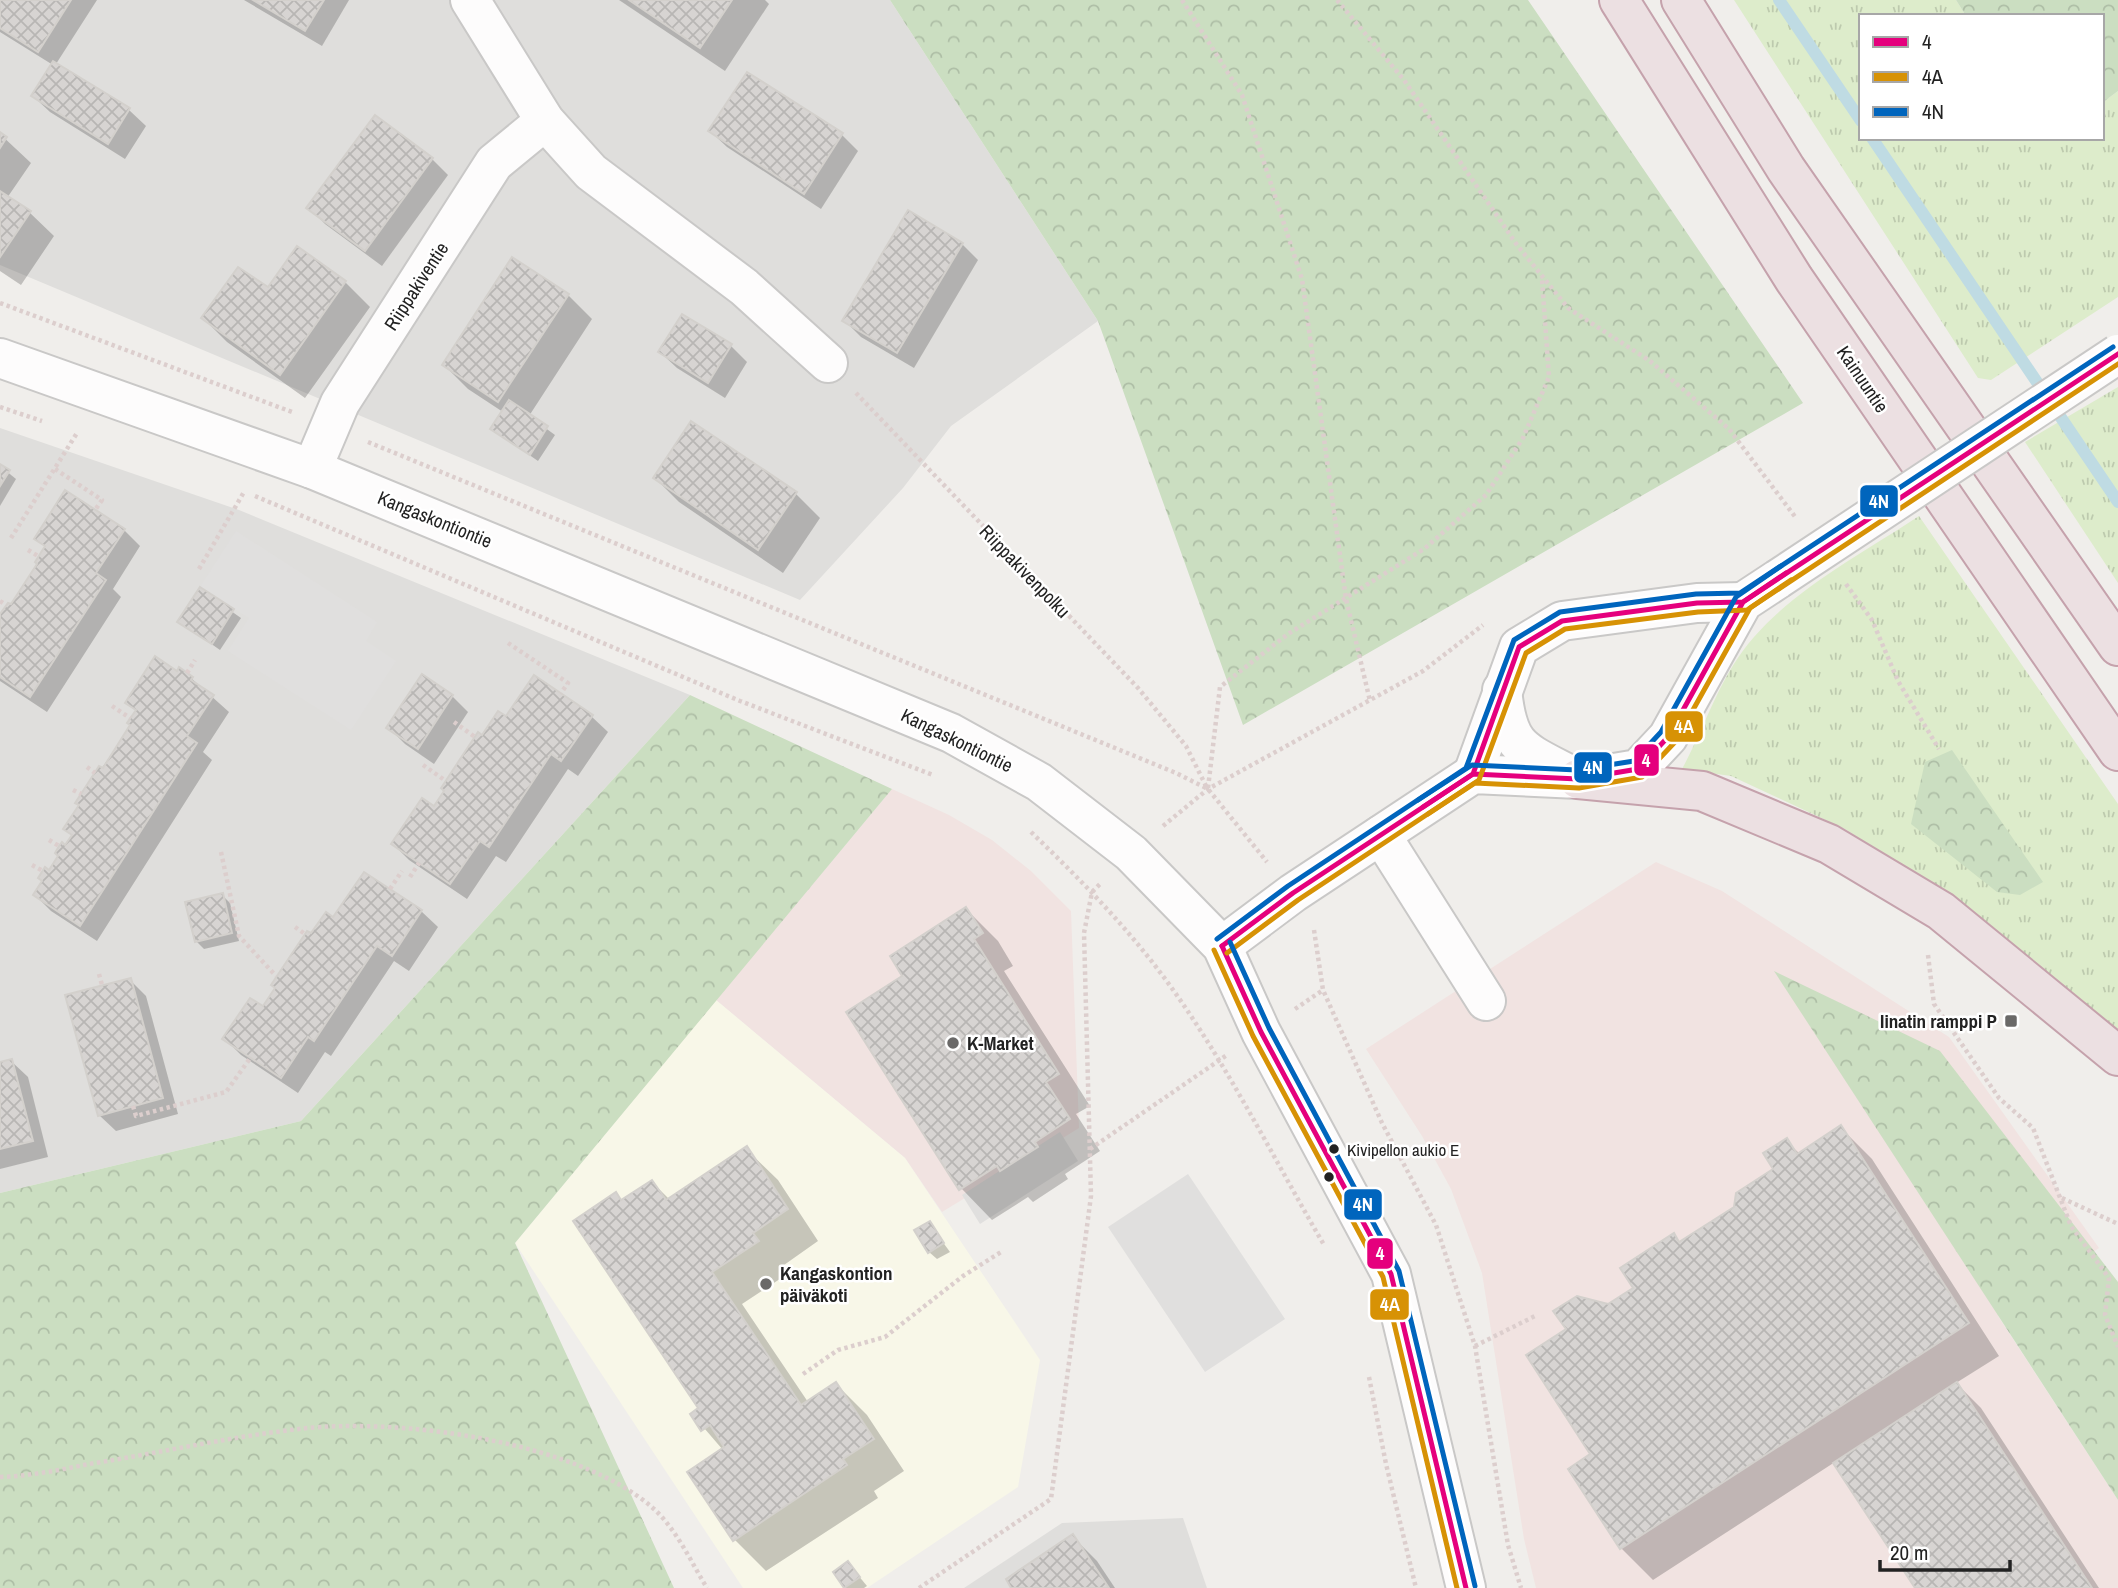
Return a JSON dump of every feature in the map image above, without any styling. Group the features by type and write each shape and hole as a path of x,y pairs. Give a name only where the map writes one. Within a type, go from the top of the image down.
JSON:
{"highway":[{"name":"Kainuuntie","path":"1619,0 1794,279 2118,751"},
{"path":"1681,0 1787,169 2118,646"},
{"path":"1578,779 1702,791 1829,844 1941,911 2118,1056"}],"street":[{"path":"470,0 545,121 591,172 744,287 828,363"},
{"name":"Riippakiventie","path":"312,469 340,403 494,163 545,121"},
{"path":"1222,946 1293,893 1473,774 1578,779 1638,769 1668,737 1743,602 2118,354"},
{"name":"Kangaskontiontie","path":"0,358 312,469 951,733 1039,782 1131,853 1222,946 1261,1032 1391,1275 1466,1588"},
{"path":"1473,774 1519,647 1562,621 1697,603 1743,602"},
{"path":"1502,690 1505,722 1522,750 1578,779"},
{"path":"1381,835 1486,1001"}],"path":[{"path":"1182,0 1242,94 1302,279 1346,599 1370,701"},
{"path":"1337,0 1404,80 1517,245 1568,308 1650,361 1729,429 1801,524"},
{"path":"1208,789 1220,687 1288,634 1424,549 1486,495 1523,438 1549,376 1542,276"},
{"path":"0,303 330,426 1176,772 1208,789 1293,893 1317,935 1323,990 1381,1123 1436,1225 1475,1346 1508,1545 1521,1588"},
{"name":"Riippakivenpolku","path":"828,363 1138,688 1186,746 1208,789"},
{"path":"0,407 51,424"},
{"path":"64,429 90,438"},
{"path":"11,538 77,433"},
{"path":"55,469 102,500 95,510"},
{"path":"231,487 740,701 944,780"},
{"path":"199,569 244,492"},
{"path":"28,550 38,556"},
{"path":"1841,577 1872,620 1898,681 1939,749"},
{"path":"0,601 6,605"},
{"path":"919,1588 1051,1499 1091,1196 1084,933 1092,892 1131,853 1208,789 1423,671 1487,621"},
{"path":"508,643 568,683 561,693"},
{"path":"187,673 195,660"},
{"path":"112,706 130,718"},
{"path":"454,722 475,737"},
{"path":"424,765 446,781"},
{"path":"87,767 94,772"},
{"path":"73,790 81,794"},
{"path":"1026,828 1092,892 1170,986 1219,1061 1328,1252"},
{"path":"49,840 59,846"},
{"path":"220,852 239,936 276,976"},
{"path":"410,877 419,863"},
{"path":"32,865 43,871"},
{"path":"390,889 402,871"},
{"path":"295,927 305,933"},
{"path":"1928,953 1934,1004 1999,1098 2034,1128 2071,1226 2109,1278 2105,1315 2118,1348"},
{"path":"99,974 102,985"},
{"path":"1090,1149 1323,990"},
{"path":"133,1106 136,1116 226,1092 250,1057"},
{"path":"2061,1198 2118,1224"},
{"path":"803,1374 838,1350 885,1337 963,1276 1001,1252"},
{"path":"1475,1346 1537,1315"},
{"path":"1369,1374 1386,1464 1416,1588"},
{"path":"0,1477 300,1428 365,1427 437,1431 582,1465 618,1483 654,1510 678,1539 707,1588"}],"shaded area":[{"path":"0,0 890,0 1098,321 951,426 903,488 800,600 0,265"},
{"path":"0,428 239,510 690,695 301,1121 0,1193"},
{"path":"236,531 377,622 366,641 396,661 351,730 228,651 249,618 200,587"},
{"path":"892,789 949,815 992,840 1031,871 1071,911 1079,1128 942,1212 905,1158 716,1000"},
{"path":"1656,862 1722,891 1949,1037 2099,1248 1998,1316 2118,1500 2118,1588 1536,1588 1524,1539 1482,1273 1451,1189 1422,1136 1366,1049"},
{"name":"Kangaskontion päiväkoti","path":"716,1000 905,1158 1040,1360 1018,1487 867,1588 743,1588 515,1243"},
{"path":"1060,1132 1078,1161 980,1224 962,1195"},
{"path":"1188,1174 1285,1319 1205,1372 1108,1227"},
{"path":"1183,1518 1207,1588 964,1588 1062,1523"}],"green space":[{"path":"890,0 1528,0 1803,403 1243,725 1098,321"},
{"path":"1734,0 1956,0 1965,14 1859,14 1859,140 2104,140 2104,102 2118,91 2118,297 1991,380 1978,378"},
{"path":"1956,0 2118,0 2118,91 2104,102 2104,14 1965,14"},
{"path":"2118,387 2118,583 2025,442"},
{"path":"1919,516 2118,804 2118,1031 1951,897 1845,829 1731,776 1682,769 1732,667 1754,637 1811,586"},
{"path":"690,695 892,789 515,1243 674,1588 0,1588 0,1193 301,1121"},
{"path":"1952,750 2043,882 2020,895 1997,892 1911,824 1925,762"},
{"path":"1774,971 1940,1051 2118,1282 2118,1500"}],"building":[{"path":"0,0 71,0 38,52 0,28"},
{"path":"253,0 324,0 305,31"},
{"path":"629,0 732,0 700,48"},
{"path":"53,61 130,108 108,144 31,96"},
{"path":"747,72 843,133 804,194 708,131"},
{"path":"375,115 433,158 365,251 306,208"},
{"path":"0,132 7,137 0,148"},
{"path":"0,191 31,211 0,257"},
{"path":"908,210 963,243 897,353 842,321"},
{"path":"297,246 346,281 280,375 201,318 238,267 268,287"},
{"path":"512,257 569,294 498,402 442,365"},
{"path":"682,314 732,344 708,383 658,352"},
{"path":"509,400 548,426 530,455 490,429"},
{"path":"691,421 797,492 758,550 653,478"},
{"path":"0,464 10,470 0,486"},
{"path":"65,490 125,529 96,573 106,580 30,697 0,677 0,614 8,603 11,604 37,564 35,562 45,546 34,539"},
{"path":"200,587 234,609 212,644 177,622"},
{"path":"155,656 177,671 179,667 193,677 191,680 214,695 187,736 197,743 80,926 33,895 42,881 38,878 45,867 49,870 58,856 55,853 59,846 62,842 65,845 72,835 63,829 79,805 75,803 99,766 103,768 130,725 127,723 136,710 125,703"},
{"path":"422,674 453,695 418,749 386,728"},
{"path":"534,675 593,715 561,761 551,754 489,847 480,841 450,884 391,844 422,798 434,806 444,791 441,788 478,732 482,735 498,711 506,716"},
{"path":"364,872 422,910 392,956 377,946 314,1041 308,1037 281,1078 222,1039 250,998 263,1006 275,988 271,985 307,931 311,933 326,912 333,917"},
{"path":"223,893 232,933 195,942 185,902"},
{"name":"K-Market","path":"966,907 983,933 974,939 1059,1074 1046,1082 1070,1119 1035,1142 1038,1147 1000,1171 997,1166 959,1190 846,1012 902,976 890,956"},
{"path":"131,978 163,1098 98,1116 65,995"},
{"path":"12,1059 33,1141 0,1149 0,1062"},
{"path":"1841,1125 1969,1323 1620,1549 1568,1469 1590,1454 1526,1355 1566,1329 1553,1311 1577,1296 1608,1304 1633,1288 1620,1268 1674,1233 1679,1242 1734,1207 1736,1193 1773,1169 1763,1153 1787,1138 1797,1154"},
{"path":"747,1146 788,1209 753,1233 759,1241 712,1272 801,1405 836,1382 874,1439 843,1459 847,1465 733,1541 687,1472 724,1447 710,1425 701,1431 690,1414 698,1408 573,1221 616,1192 621,1200 652,1180 666,1200"},
{"path":"930,1221 944,1243 928,1253 914,1230"},
{"path":"1957,1382 2092,1588 1915,1588 1833,1463"},
{"path":"1073,1534 1109,1588 1011,1588 1006,1579"},
{"path":"848,1561 860,1577 844,1588 833,1572"}],"waterway":[{"path":"1779,0 1859,118"},
{"path":"1873,140 2118,502"}],"transit line":[{"name":"4N","path":"1217,939 1288,886 1466,768 1514,640 1560,612 1696,594 1740,593 2113,347"},
{"name":"4","path":"1222,946 1293,893 1473,774 1519,647 1562,621 1697,603 1743,602 2118,354"},
{"name":"4A","path":"1227,953 1298,900 1479,780 1526,653 1565,629 1698,612 1747,610 2118,364"},
{"name":"4N","path":"1418,800 1472,765 1577,770 1634,761 1661,732 1736,597 1781,566"},
{"name":"4","path":"1423,807 1473,774 1578,779 1638,769 1668,737 1743,602 1786,573"},
{"name":"4A","path":"1428,814 1475,783 1579,788 1642,777 1675,742 1750,608 1791,580"},
{"name":"4N","path":"1230,942 1269,1028 1399,1271 1475,1586"},
{"name":"4","path":"1222,946 1261,1032 1391,1274 1466,1588"},
{"name":"4A","path":"1214,950 1253,1036 1383,1277 1457,1588"}],"place":[{"name":"Iinatin ramppi P","path":"2011,1021"},
{"name":"K-Market","path":"953,1043"},
{"name":"Kivipellon aukio E","path":"1334,1149"},
{"name":"Kangaskontion päiväkoti","path":"766,1284"}]}
